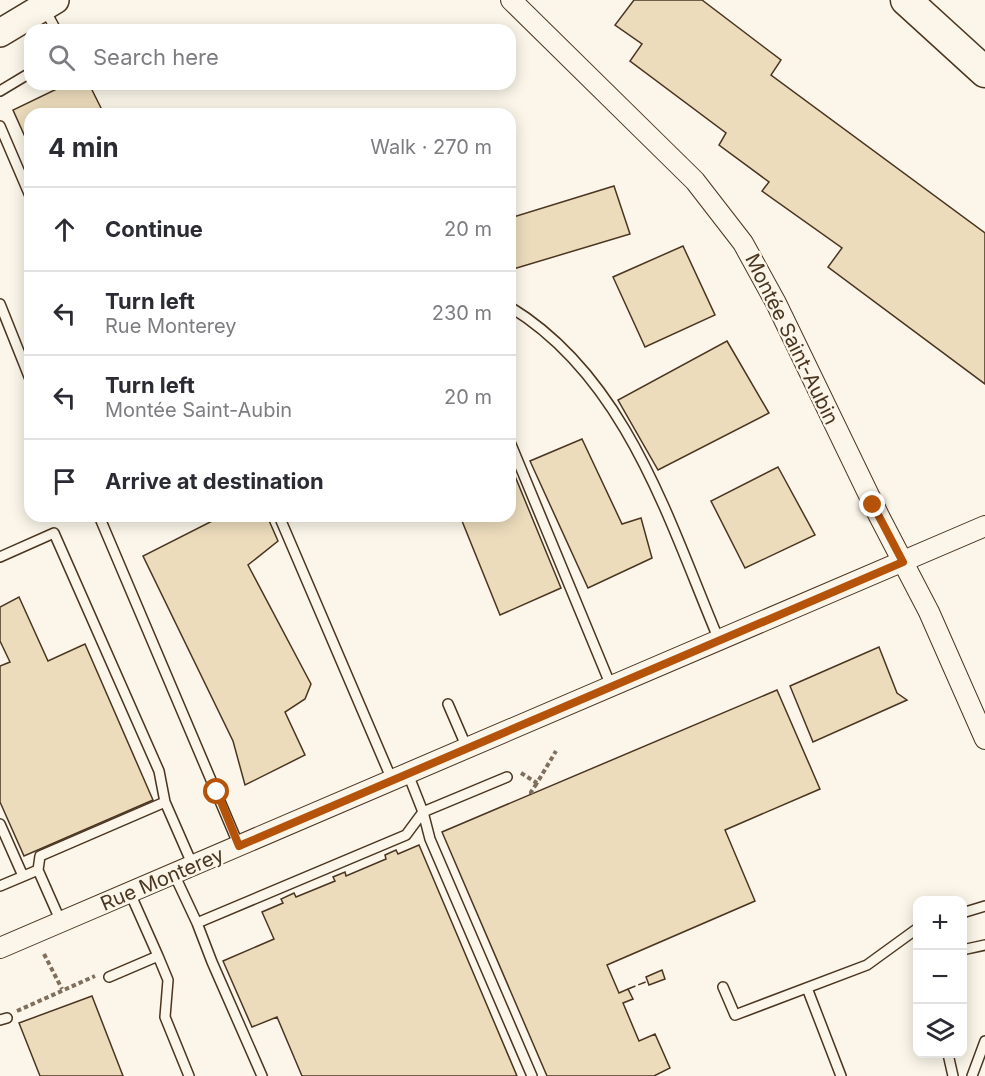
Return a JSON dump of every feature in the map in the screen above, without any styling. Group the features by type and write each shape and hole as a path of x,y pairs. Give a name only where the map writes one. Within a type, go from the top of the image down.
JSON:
{"main road":[{"path":"906,0 985,72"}],"street":[{"name":"Montée Saint-Aubin","path":"511,0 695,181 743,243 776,303 879,516 929,612 985,739"},
{"path":"0,33 52,12"},
{"name":"Rue Monterey","path":"0,948 985,526"}],"lane":[{"path":"0,91 24,77"},
{"path":"0,126 24,182"},
{"path":"0,304 24,364"},
{"path":"516,312 549,335 576,361 631,438 656,488 719,640"},
{"path":"516,456 611,686"},
{"path":"102,522 239,846"},
{"path":"282,522 400,777 423,812 430,839 532,1076"},
{"path":"0,557 54,533 159,771 197,923 262,1076"},
{"path":"448,704 467,748"},
{"path":"197,923 406,835 423,812 507,777"},
{"path":"61,922 38,870 40,855 165,802"},
{"path":"0,824 23,876"},
{"path":"0,886 38,870"},
{"path":"130,893 168,980 165,1017 189,1076"},
{"path":"967,912 985,906"},
{"path":"723,987 735,1015 867,966 913,932"},
{"path":"967,949 985,945"},
{"path":"109,977 158,956"},
{"path":"807,988 841,1076"},
{"path":"972,1076 985,1041"},
{"path":"949,1058 953,1076"}],"path":[{"path":"531,794 556,750"},
{"path":"512,768 537,783"},
{"path":"44,954 62,989"},
{"path":"23,1007 95,976"}],"building":[{"path":"634,0 702,0 781,60 771,75 985,233 985,384 828,267 842,248 762,191 769,182 719,145 726,133 630,61 642,44 615,25"},
{"path":"55,90 92,90 101,108 24,108 24,135 13,110"},
{"path":"614,186 630,234 516,268 516,216"},
{"path":"683,246 715,315 645,347 613,277"},
{"path":"727,341 769,413 658,470 618,400"},
{"path":"582,439 622,524 641,518 652,558 588,588 530,461"},
{"path":"778,467 815,535 745,568 711,501"},
{"path":"516,479 561,588 500,615 462,522 516,522"},
{"path":"210,522 270,522 278,541 248,565 311,684 305,699 285,712 305,755 245,785 233,741 143,556"},
{"path":"19,597 48,661 85,644 153,800 24,856 0,802 0,666 10,662 0,641 0,607"},
{"path":"879,647 897,693 907,700 813,742 790,686"},
{"path":"777,690 820,789 725,830 755,901 607,965 619,993 628,989 633,999 623,1003 639,1041 655,1034 670,1068 654,1076 547,1076 442,832"},
{"path":"419,845 517,1076 302,1076 277,1017 252,1027 223,961 274,939 262,912 283,903 281,899 294,893 296,897 335,881 333,877 345,872 346,876 386,859 385,855 396,850 398,854"},
{"path":"662,970 665,979 649,985 646,977"},
{"path":"92,996 123,1076 40,1076 19,1023"}],"fence":[{"path":"628,989 648,981"}],"route":[{"path":"217,792 239,846 903,562 873,505"}]}
